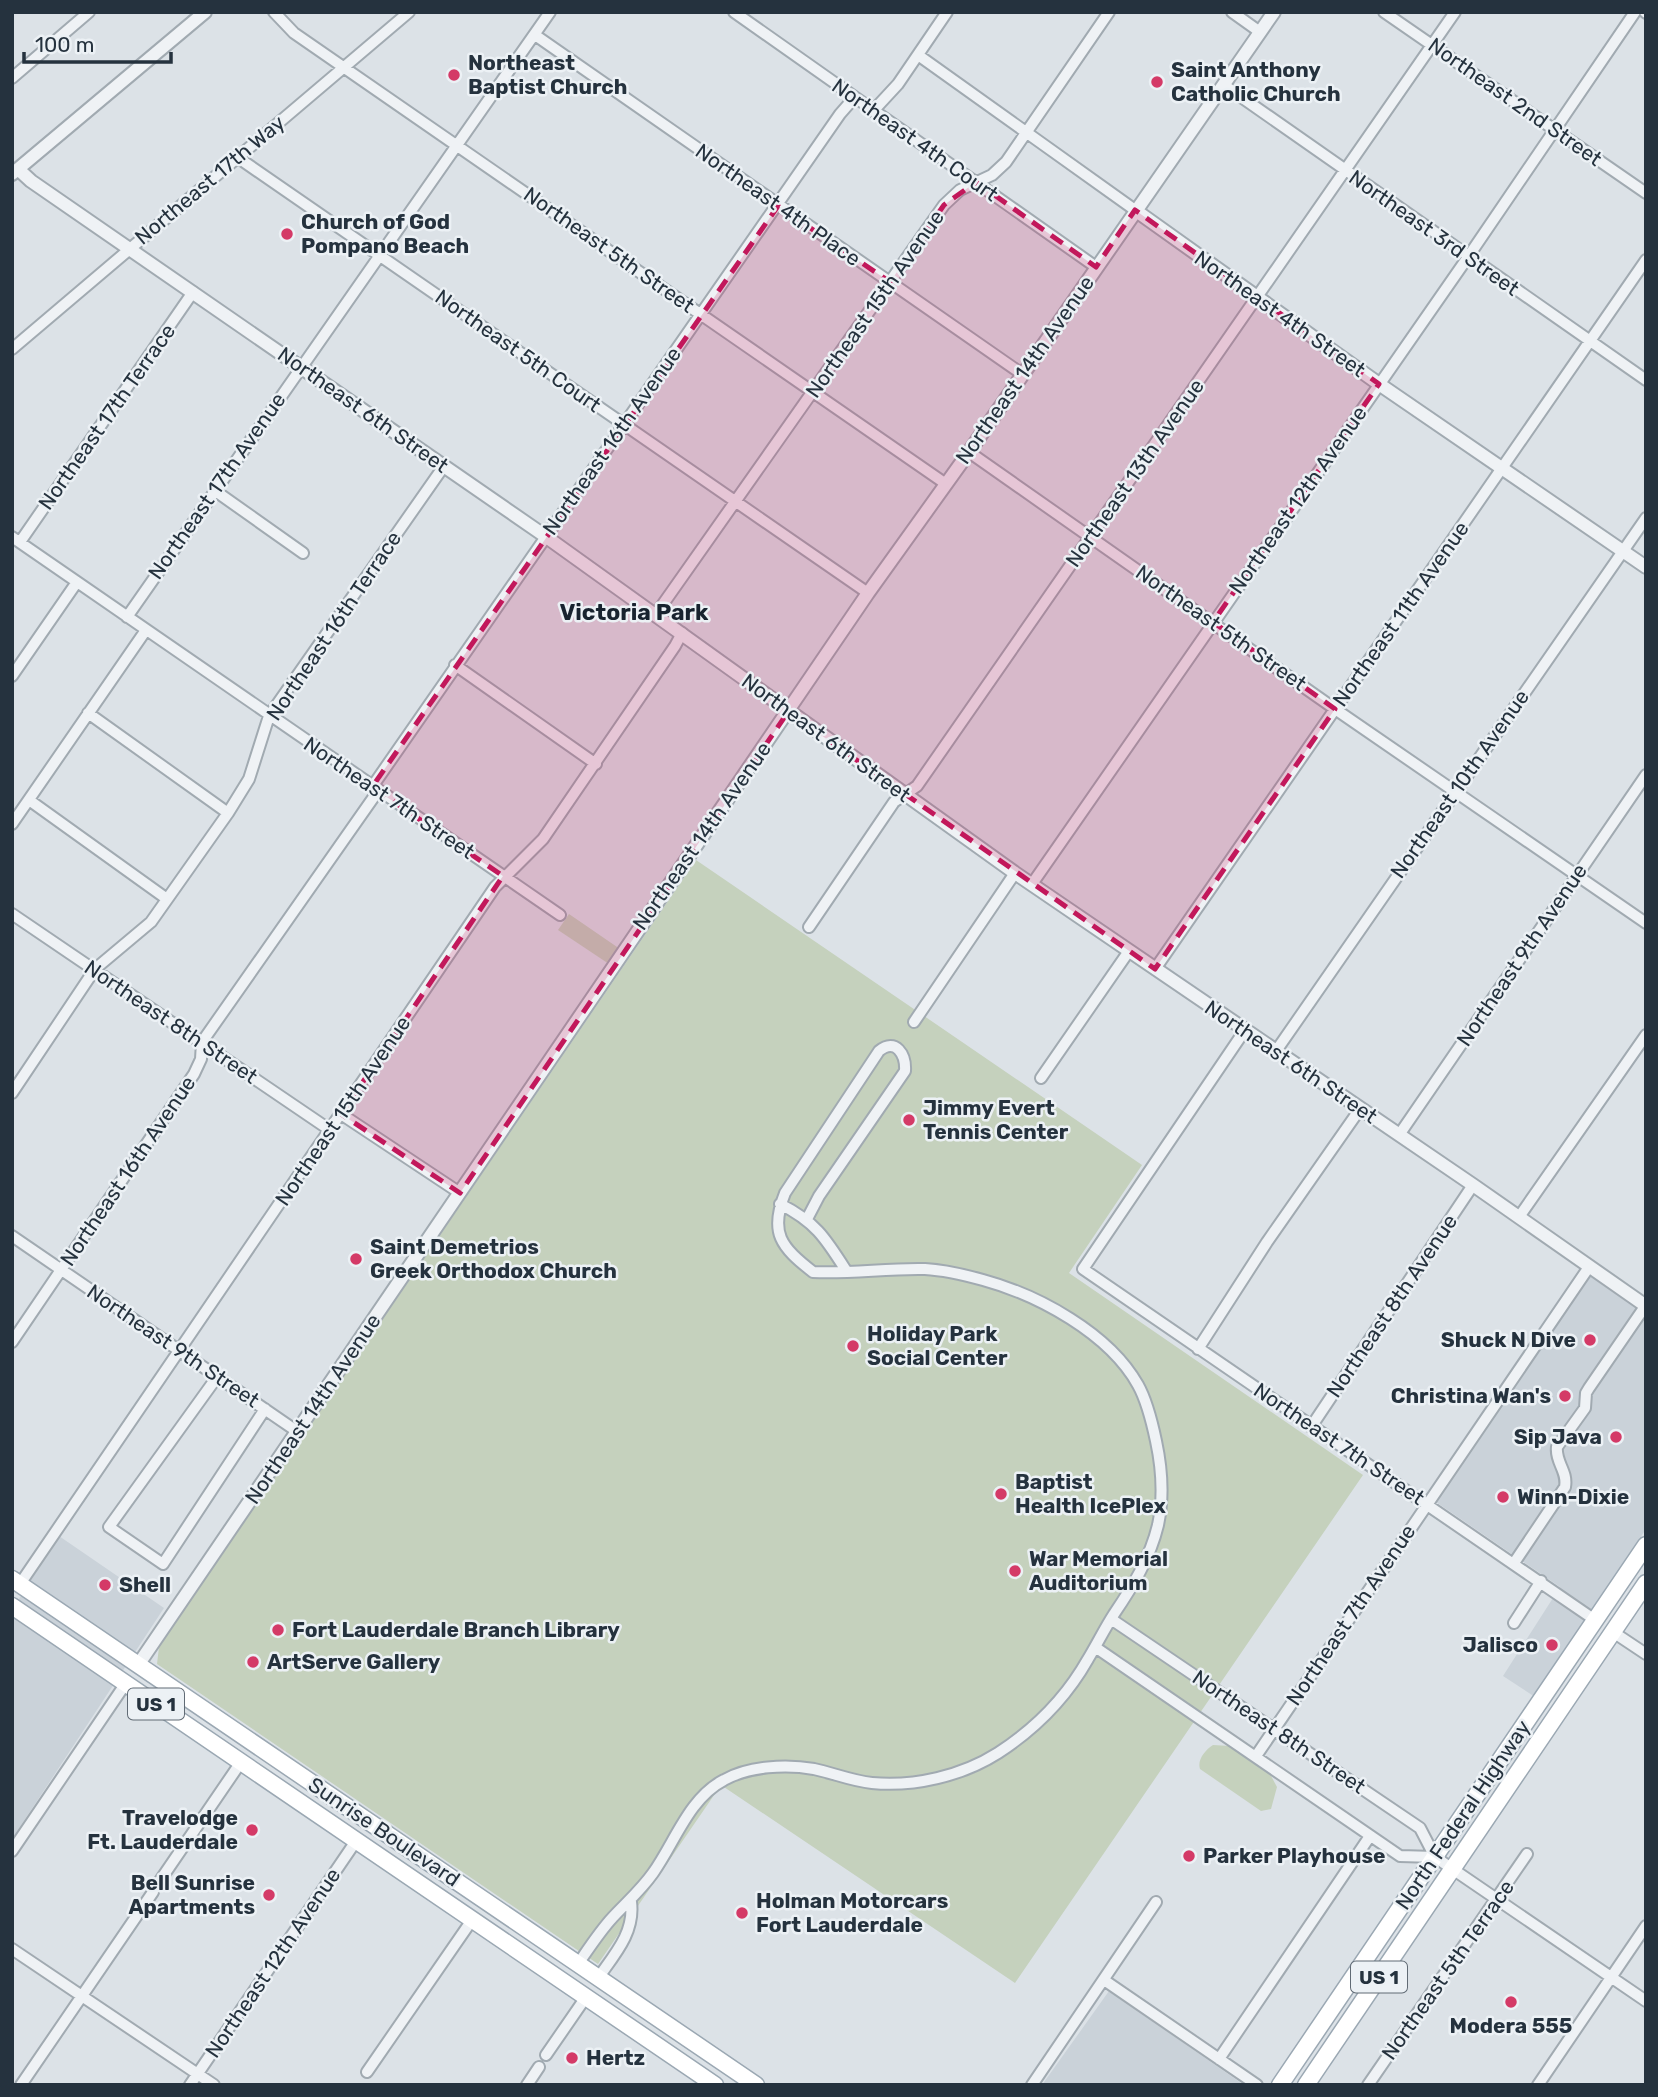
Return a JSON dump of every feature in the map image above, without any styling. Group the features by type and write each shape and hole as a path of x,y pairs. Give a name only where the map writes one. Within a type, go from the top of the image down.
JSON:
{"main road":[{"name":"North Federal Highway","path":"1280,2085 1646,1545"},
{"name":"North Federal Highway","path":"1306,2085 1646,1583"},
{"name":"Sunrise Boulevard","path":"15,1586 138,1665 755,2085"},
{"path":"1611,1596 1613,1632"},
{"name":"Sunrise Boulevard","path":"12,1606 675,2057 704,2082"},
{"path":"1592,1662 1598,1635 1595,1620"},
{"path":"356,1841 376,1837 398,1842"},
{"path":"556,1977 575,1981 598,1978"},
{"path":"675,2057 698,2060 714,2056"}],"street":[{"path":"12,78 89,12"},
{"path":"14,168 205,12"},
{"name":"Northeast 5th Street","path":"274,12 294,33 946,484"},
{"name":"Northeast 17th Way","path":"12,349 409,12"},
{"name":"Northeast 17th Avenue","path":"127,617 551,12"},
{"name":"Northeast 4th Court","path":"734,12 1096,267"},
{"path":"873,111 898,84 947,12"},
{"name":"Northeast 15th Avenue","path":"656,614 944,205 960,190 992,176 1006,162 1109,12"},
{"path":"1232,12 1260,32"},
{"name":"Northeast 14th Avenue","path":"138,1665 868,593 1274,12"},
{"name":"Northeast 2nd Street","path":"1384,12 1646,193"},
{"name":"Northeast 13th Avenue","path":"809,927 894,802 917,786 1455,12"},
{"name":"Northeast 12th Avenue","path":"1032,884 1635,12"},
{"name":"Northeast 4th Place","path":"535,35 1022,374"},
{"name":"Northeast 4th Street","path":"918,55 1256,298 1646,567"},
{"name":"Northeast 3rd Street","path":"1224,85 1646,380"},
{"name":"Northeast 16th Avenue","path":"12,1342 194,1074 201,1059 202,1042 375,789 455,665 840,114 854,98"},
{"name":"Northeast 5th Court","path":"237,157 868,593"},
{"name":"Northeast 6th Street","path":"14,168 656,614 788,712 1015,873 1646,1305"},
{"name":"Northeast 11th Avenue","path":"1155,969 1646,260"},
{"name":"Northeast 17th Terrace","path":"16,540 193,292"},
{"name":"Northeast 5th Street","path":"969,452 1646,923"},
{"name":"Northeast 16th Terrace","path":"12,1093 95,969 151,922 228,813 249,779 270,716 444,466"},
{"path":"214,490 303,553"},
{"name":"Northeast 10th Avenue","path":"1276,1051 1646,518"},
{"name":"Northeast 7th Street","path":"16,540 560,915"},
{"path":"12,676 77,582"},
{"path":"12,824 146,630"},
{"name":"Northeast 15th Avenue","path":"15,1586 495,887 543,839 682,633"},
{"path":"455,665 596,764"},
{"path":"88,713 228,813"},
{"name":"Northeast 9th Avenue","path":"1399,1135 1646,775"},
{"path":"29,800 167,899"},
{"path":"914,1022 1015,873"},
{"name":"Northeast 8th Street","path":"12,914 330,1130"},
{"path":"1041,1077 1129,951"},
{"name":"Northeast 7th Street","path":"1245,1030 1083,1269 1595,1620"},
{"path":"1519,1217 1646,1035"},
{"path":"578,1964 600,1932 631,1902 654,1871 695,1805 723,1780 757,1768 810,1769 870,1783 914,1783 964,1770 995,1755 1032,1728 1057,1704 1131,1589 1148,1555 1162,1504 1161,1463 1152,1420 1138,1384 1114,1354 1086,1329 1055,1309 1020,1292 981,1280 928,1269 813,1272 796,1259 780,1240 776,1219 785,1193 879,1051 893,1046 906,1059 905,1071 819,1196 807,1219"},
{"path":"1198,1349 1267,1242 1360,1109"},
{"path":"341,1114 460,1193"},
{"name":"Northeast 8th Avenue","path":"1311,1427 1473,1185"},
{"path":"780,1204 807,1219 847,1272"},
{"name":"Northeast 9th Street","path":"12,1236 298,1432"},
{"path":"825,1273 835,1253"},
{"name":"Northeast 7th Avenue","path":"1256,1756 1589,1267"},
{"path":"1514,1563 1565,1487 1565,1473 1558,1461 1557,1447 1585,1408 1589,1388 1646,1305"},
{"path":"217,1377 109,1527 163,1564 265,1409"},
{"path":"1514,1623 1541,1581"},
{"name":"Northeast 8th Street","path":"1111,1619 1420,1828 1435,1857 1646,2001"},
{"path":"1613,1632 1646,1654"},
{"name":"Northeast 8th Street","path":"1095,1647 1400,1856 1435,1857"},
{"path":"12,1851 125,1684"},
{"path":"21,2085 241,1762"},
{"path":"1219,2059 1370,1836"},
{"name":"Northeast 12th Avenue","path":"190,2085 356,1841"},
{"name":"Northeast 5th Terrace","path":"1368,2085 1527,1854"},
{"path":"598,1978 626,1938 632,1914 631,1902"},
{"path":"1032,2085 1156,1902"},
{"path":"367,2072 472,1920"},
{"path":"1538,2085 1646,1926"},
{"path":"12,1949 214,2085"},
{"path":"1104,1980 1257,2085"},
{"path":"546,2055 586,1997"},
{"path":"527,2085 539,2067"}],"highlighted area":[{"path":"976,182 1096,267 1135,210 1379,384 1213,622 1335,709 1155,969 788,712 460,1193 341,1114 503,876 372,787 778,206 890,282 944,205"}],"shaded area":[{"path":"1590,1276 1646,1314 1646,1529 1535,1697 1503,1676 1560,1587 1436,1502"},
{"path":"59,1536 164,1608 12,1839 12,1610"},
{"path":"1109,1991 1244,2085 1042,2085"}],"green space":[{"path":"696,860 1142,1165 1069,1273 1363,1475 1015,1983 721,1785 598,1964 157,1664 159,1647"},
{"path":"569,914 620,949 609,964 558,930"},
{"path":"1213,1745 1230,1746 1270,1774 1277,1787 1271,1809 1261,1811 1200,1769 1202,1756"}],"place":[{"name":"Northeast Baptist Church","path":"454,75"},
{"name":"Saint Anthony Catholic Church","path":"1157,82"},
{"name":"Church of God Pompano Beach","path":"287,234"},
{"name":"Jimmy Evert Tennis Center","path":"909,1120"},
{"name":"Saint Demetrios Greek Orthodox Church","path":"356,1259"},
{"name":"Shuck N Dive","path":"1590,1340"},
{"name":"Holiday Park Social Center","path":"853,1346"},
{"name":"Christina Wan's","path":"1565,1396"},
{"name":"Sip Java","path":"1616,1437"},
{"name":"Baptist Health IcePlex","path":"1001,1494"},
{"name":"Winn-Dixie","path":"1503,1497"},
{"name":"War Memorial Auditorium","path":"1015,1571"},
{"name":"Shell","path":"105,1585"},
{"name":"Fort Lauderdale Branch Library","path":"278,1630"},
{"name":"Jalisco","path":"1552,1645"},
{"name":"ArtServe Gallery","path":"253,1662"},
{"name":"Travelodge Ft. Lauderdale","path":"252,1830"},
{"name":"Parker Playhouse","path":"1189,1856"},
{"name":"Bell Sunrise Apartments","path":"269,1895"},
{"name":"Holman Motorcars Fort Lauderdale","path":"742,1913"},
{"name":"Modera 555","path":"1511,2002"},
{"name":"Hertz","path":"572,2058"}],"district":[{"name":"Victoria Park","path":"634,612"}]}
